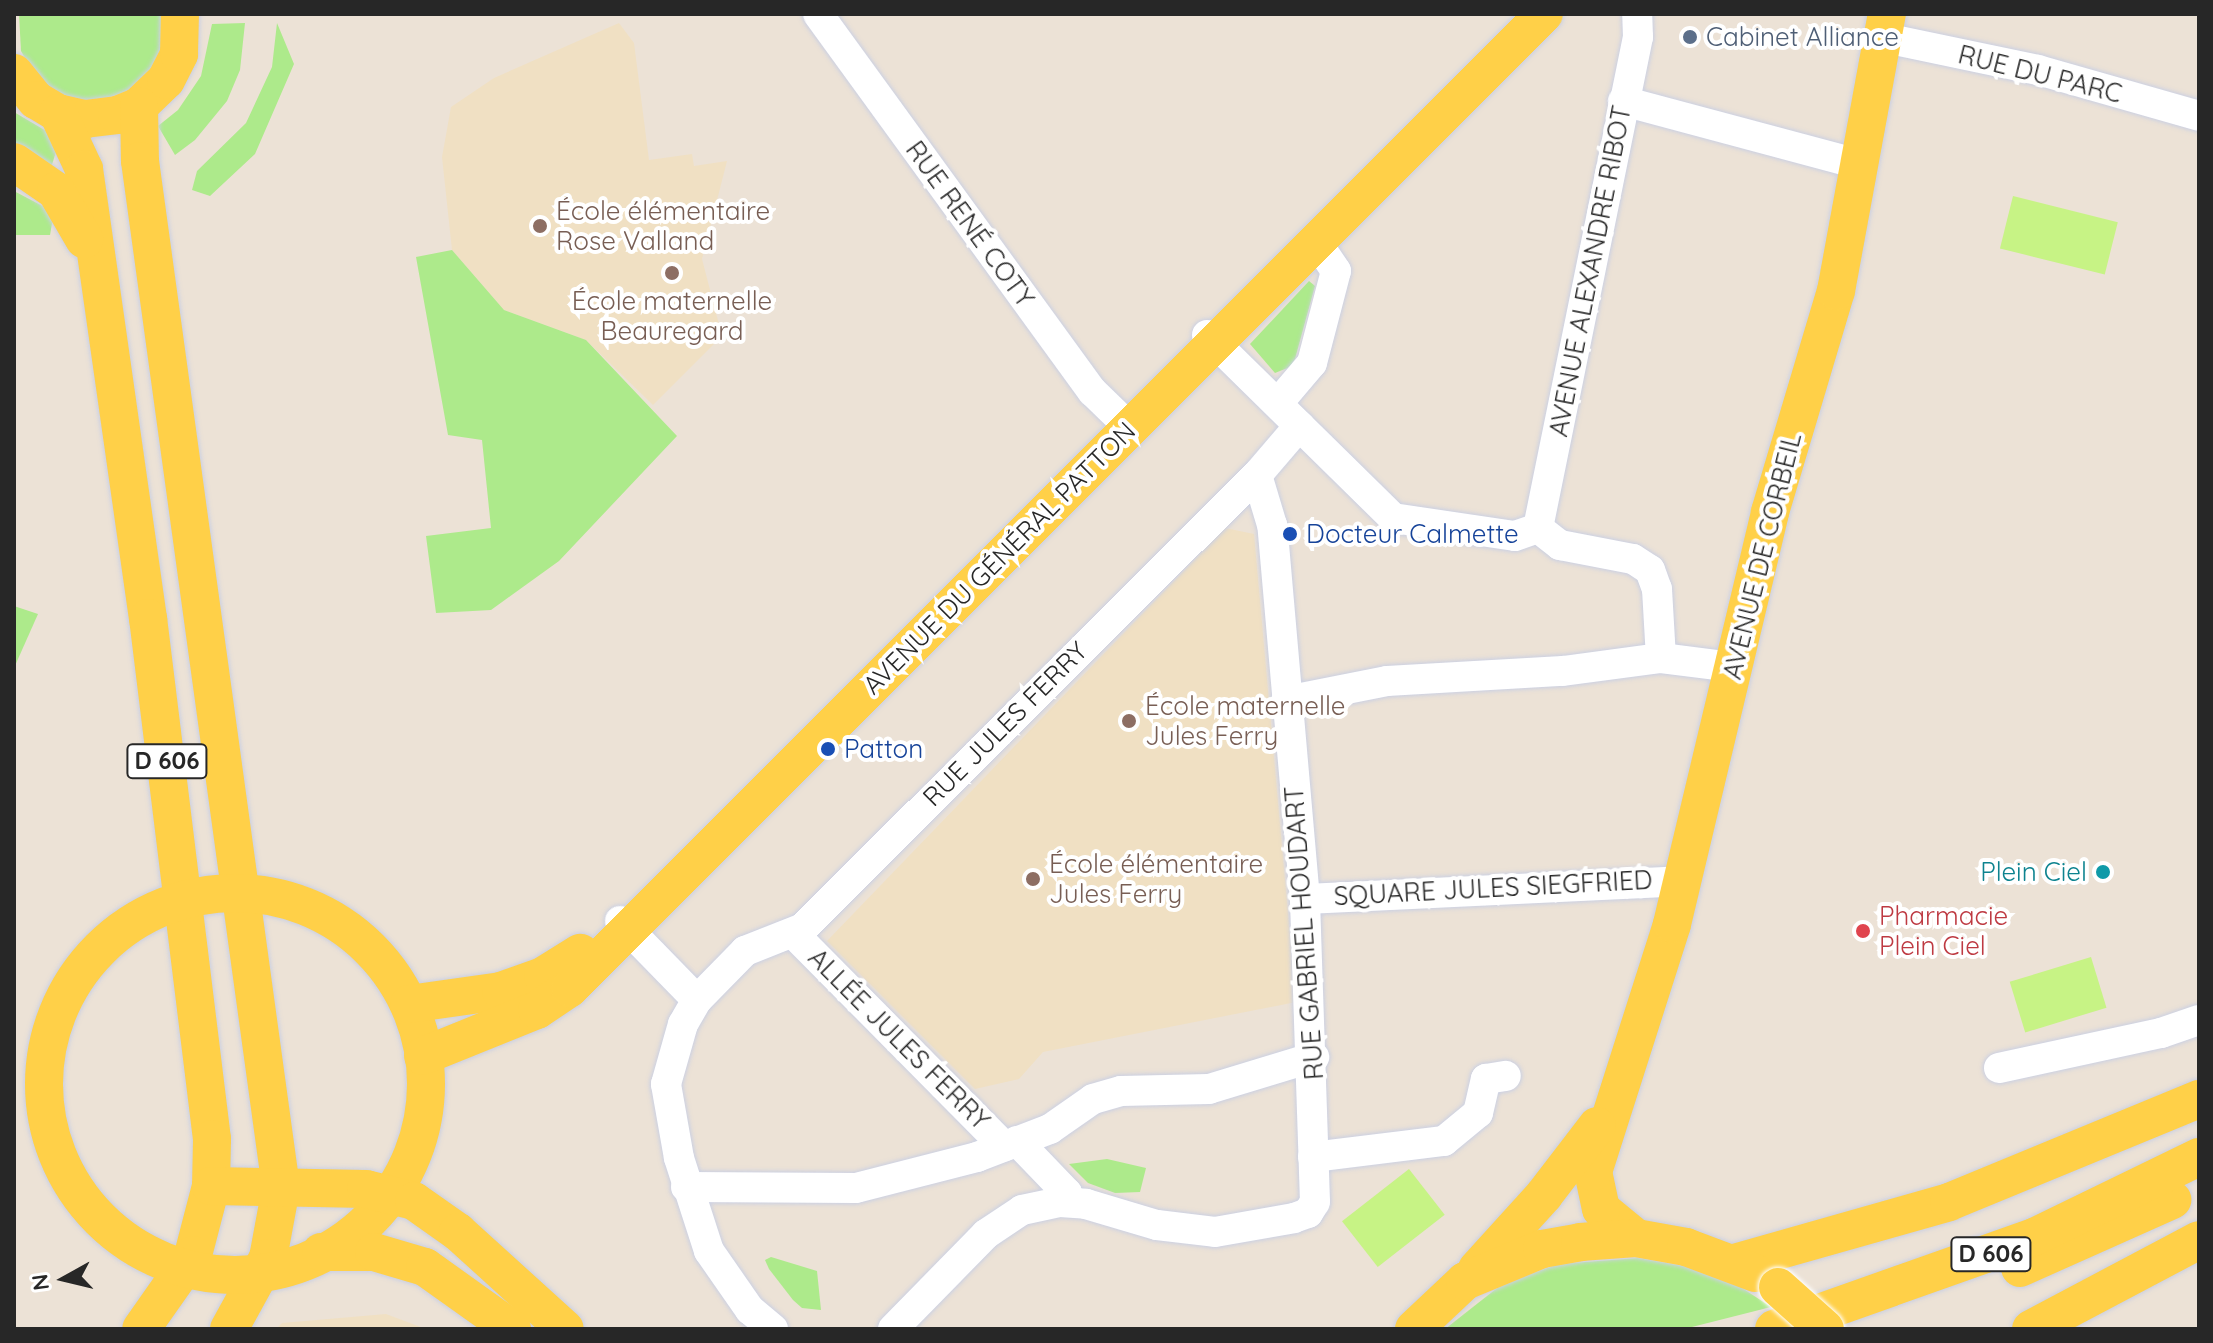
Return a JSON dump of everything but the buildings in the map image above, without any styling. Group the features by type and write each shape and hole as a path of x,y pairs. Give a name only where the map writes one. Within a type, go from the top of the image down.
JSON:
{"main road":[{"name":"AVENUE DU GÉNÉRAL PATTON","path":"423,1056 537,1010 570,988 624,926 1533,14"},
{"name":"AVENUE DU GÉNÉRAL PATTON","path":"1211,338 1316,241 1544,14"},
{"path":"16,82 58,113 85,119 139,106 166,80 179,54 189,18"},
{"name":"AVENUE DE CORBEIL","path":"1636,1238 1601,1209 1592,1186 1682,881 1770,512 1836,291 1862,165 1884,26"},
{"name":"D 606","path":"139,106 140,161 281,1188 268,1258"},
{"name":"D 606","path":"58,113 84,169 189,940 212,1139 211,1186 193,1255"},
{"path":"14,162 66,202 97,267"},
{"path":"249,894 318,912 375,955 409,1004 423,1056 425,1087 419,1135 387,1199 335,1248 268,1273 196,1272 130,1244 78,1195 49,1129 45,1058 68,990 115,935 178,901 249,894"},
{"name":"AVENUE DU GÉNÉRAL PATTON","path":"409,1004 461,1000 543,976 624,926"},
{"name":"AVENUE DE CORBEIL","path":"1465,1281 1544,1195 1619,1094"},
{"path":"1734,1263 1949,1202 2199,1099"},
{"name":"D 606","path":"1774,1329 2034,1237 2199,1157"},
{"name":"D 606","path":"1856,1329 2079,1246 2199,1185"},
{"path":"211,1186 366,1189 414,1201 458,1232 565,1329"},
{"path":"1410,1326 1465,1281 1542,1249 1636,1238 1686,1247 1734,1263 1778,1287 1825,1329"},
{"path":"2031,1329 2199,1240"},
{"path":"141,1329 193,1255 268,1258 349,1251 397,1256 425,1267 512,1329"},
{"path":"229,1329 268,1258"}],"street":[{"name":"RUE RENÉ COTY","path":"818,14 1084,381 1125,424"},
{"name":"AVENUE ALEXANDRE RIBOT","path":"1538,528 1638,37 1637,14"},
{"name":"RUE DU PARC","path":"1884,26 2199,116"},
{"path":"1623,101 1862,165"},
{"path":"1278,403 1312,363 1336,271 1316,241"},
{"path":"1211,338 1393,518 1515,536 1538,528 1560,545 1633,559 1650,570 1657,589 1661,658"},
{"name":"RUE JULES FERRY","path":"773,1329 750,1310 709,1251 686,1187 666,1084 683,1024 697,1000 745,951 793,933 1257,475 1299,426"},
{"name":"RUE GABRIEL HOUDART","path":"1057,1203 1157,1225 1215,1232 1294,1218 1308,1213 1315,1202 1314,1057 1305,899 1272,525 1257,475"},
{"path":"1286,701 1387,681 1563,671 1661,658 1733,667"},
{"name":"SQUARE JULES SIEGFRIED","path":"1305,899 1682,881"},
{"path":"624,926 697,1000"},
{"name":"ALLÉE JULES FERRY","path":"793,933 1006,1145 1067,1193 1057,1203"},
{"path":"1999,1068 2161,1033 2199,1020"},
{"path":"686,1187 724,1186 781,1191 856,1188 1006,1145 1061,1123 1093,1099 1121,1091 1209,1089 1314,1057"},
{"path":"1313,1157 1444,1141 1478,1113 1486,1079 1506,1076"},
{"path":"893,1329 1002,1220 1057,1203"}],"shaded area":[{"name":"École élémentaire Rose Valland","path":"619,23 634,43 649,160 692,154 694,166 727,161 702,259 722,336 653,405 586,340 504,310 452,250 442,157 451,107 494,78"},
{"path":"1225,528 1254,534 1296,1002 1043,1052 1019,1079 975,1089 827,941"},
{"path":"386,1314 426,1329 276,1329 282,1323"}],"green space":[{"path":"19,14 171,14 173,28 143,86 89,104 51,92 34,74 21,51"},
{"path":"245,23 240,70 227,101 195,140 175,155 158,126 178,110 201,76 212,24"},
{"path":"277,23 294,64 255,154 210,196 192,190 197,171 246,123 272,67"},
{"path":"14,112 60,139 50,171 14,154"},
{"path":"14,191 54,212 50,235 14,235"},
{"path":"2013,196 2118,222 2105,275 2000,248"},
{"path":"452,250 504,310 586,340 677,436 559,561 491,610 436,613 426,536 491,528 482,440 448,435 416,257"},
{"path":"1309,281 1315,286 1295,359 1290,367 1275,373 1250,344"},
{"path":"14,606 38,614 14,668"},
{"path":"2091,957 2106,1008 2025,1033 2010,982"},
{"path":"1107,1159 1146,1168 1140,1192 1115,1193 1088,1183 1069,1164"},
{"path":"1409,1169 1445,1215 1378,1267 1342,1221"},
{"path":"771,1257 817,1271 821,1310 802,1308 793,1300 769,1269 765,1260"},
{"path":"1638,1258 1689,1267 1736,1284 1771,1307 1684,1329 1445,1329 1501,1285 1558,1264"}],"place":[{"name":"Cabinet Alliance","path":"1690,37"},
{"name":"École élémentaire Rose Valland","path":"540,226"},
{"name":"École maternelle Beauregard","path":"672,273"},
{"name":"Docteur Calmette","path":"1290,534"},
{"name":"École maternelle Jules Ferry","path":"1129,721"},
{"name":"Patton","path":"828,749"},
{"name":"Plein Ciel","path":"2103,872"},
{"name":"École élémentaire Jules Ferry","path":"1033,879"},
{"name":"Pharmacie Plein Ciel","path":"1863,931"}]}
